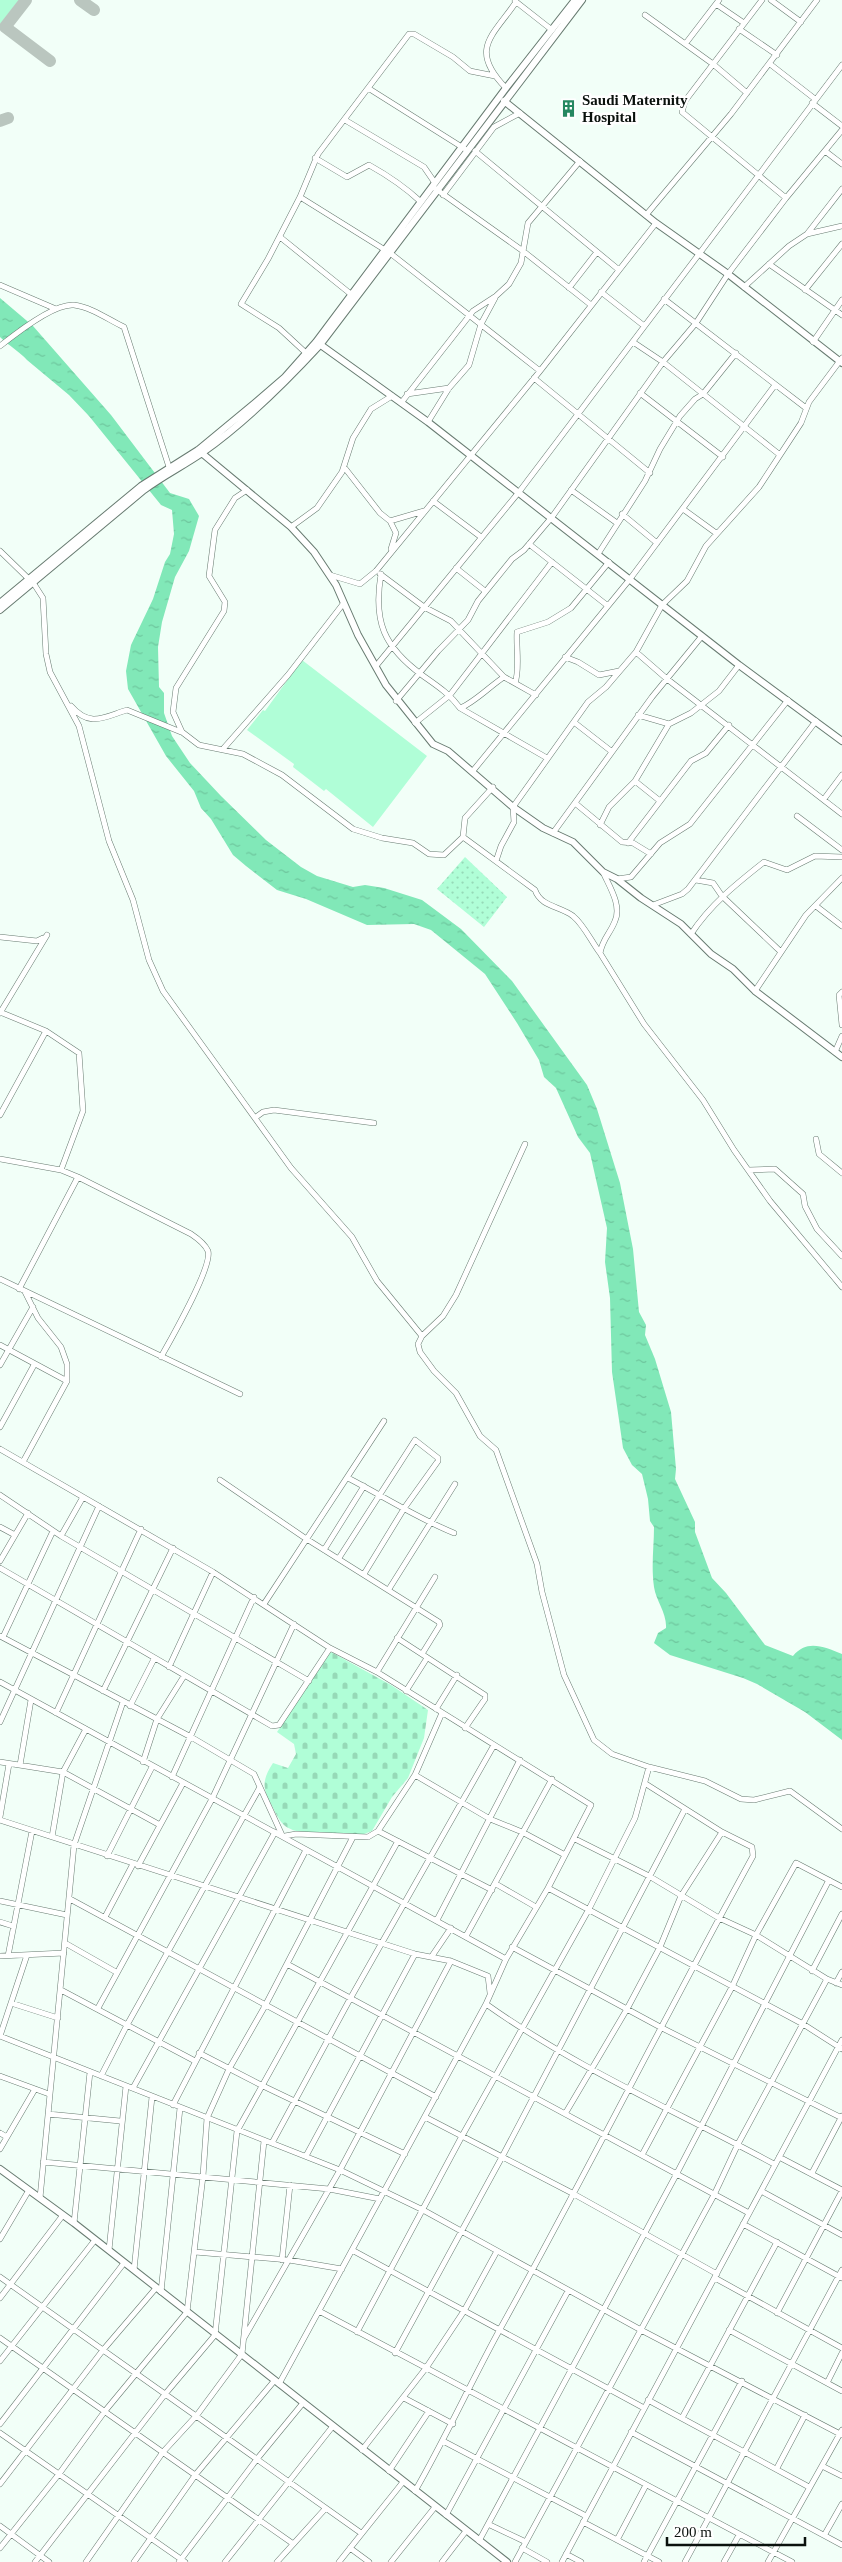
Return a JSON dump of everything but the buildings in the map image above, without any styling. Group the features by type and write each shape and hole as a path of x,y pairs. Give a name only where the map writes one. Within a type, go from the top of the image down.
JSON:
{"street":[{"path":"762,0 686,101 682,112 786,198"},
{"path":"771,0 801,22"},
{"path":"646,215 747,93 817,0"},
{"path":"506,88 495,76 487,59 488,41 515,1 552,30"},
{"path":"0,610 143,488 169,467 200,451 285,378 306,353 318,343 352,295 387,252 421,202 475,152 479,141 525,69 552,30 578,1"},
{"path":"159,476 200,451 288,381 465,148 506,88 525,69 578,1"},
{"path":"686,44 718,2 744,23"},
{"path":"645,14 713,64 747,93"},
{"path":"739,29 777,55"},
{"path":"306,353 279,328 241,304 300,198 315,158 412,33 453,57 470,71 495,76"},
{"path":"770,64 842,126"},
{"path":"376,666 518,492 633,342 643,325 698,252 842,65"},
{"path":"368,88 465,148"},
{"path":"496,861 514,822 513,807 591,698 606,687 636,652 662,605 687,581 706,546 754,493 801,423 806,408 841,361 728,274 656,223 504,101"},
{"path":"443,194 457,169 465,148 479,141 497,124 520,113"},
{"path":"345,120 424,167 435,187 443,194 523,251 591,305"},
{"path":"396,700 438,651 460,629 485,592 512,559 529,544 552,517 663,362 696,323 728,274 786,198 842,130"},
{"path":"825,151 842,164"},
{"path":"475,152 619,270"},
{"path":"315,158 347,177 369,165 405,187 421,202"},
{"path":"428,422 449,388 469,364 481,324 496,296 516,274 523,251 526,226 580,161"},
{"path":"744,287 769,264 807,234 842,189"},
{"path":"300,198 387,252 540,370"},
{"path":"330,575 360,584 376,570 534,378 656,223"},
{"path":"807,234 842,226"},
{"path":"280,237 352,295"},
{"path":"805,290 842,244"},
{"path":"570,288 597,252"},
{"path":"769,264 842,315"},
{"path":"0,285 56,310"},
{"path":"601,292 643,325"},
{"path":"401,403 469,316 477,307 496,296"},
{"path":"664,299 806,408"},
{"path":"814,342 842,300"},
{"path":"0,346 17,332 63,306 83,307 124,327 169,467"},
{"path":"633,342 663,362 780,455"},
{"path":"318,343 428,422 739,665 842,742"},
{"path":"598,554 650,473 676,423 736,353"},
{"path":"534,378 650,473"},
{"path":"472,772 630,579 723,457 775,384"},
{"path":"407,394 449,388"},
{"path":"640,394 723,457"},
{"path":"290,527 318,508 344,467 353,438 371,409 392,396"},
{"path":"200,451 290,527 314,552 330,575 343,604 396,700 433,744 448,751 513,807 553,833 580,847 603,872 617,879 691,934 755,991 842,1057"},
{"path":"344,467 380,513 390,521 396,533 391,552"},
{"path":"182,732 173,712 176,688 224,611 225,602 209,576 215,530 236,498 247,490"},
{"path":"571,490 617,523"},
{"path":"433,501 481,537"},
{"path":"683,509 716,533"},
{"path":"390,521 425,511"},
{"path":"622,514 657,544"},
{"path":"529,544 608,606"},
{"path":"0,551 31,582 43,598 46,654 60,693 79,726 108,841 133,900 155,975 174,1007 307,1188 352,1237 377,1281 422,1336"},
{"path":"415,723 450,695 522,604 552,562"},
{"path":"376,570 424,607 444,616 460,629 481,654 504,677 514,683 516,680 517,632 548,622 552,617 567,611 608,562"},
{"path":"456,568 485,592"},
{"path":"381,574 378,606 384,632 391,647 420,674 450,695 460,708 547,758"},
{"path":"0,603 31,582"},
{"path":"224,749 288,675 343,604"},
{"path":"553,833 638,715 702,636"},
{"path":"636,652 667,679 783,766 842,814"},
{"path":"565,657 578,662 599,675 619,671"},
{"path":"600,825 609,807 635,781 670,724 701,705 723,688 739,665"},
{"path":"504,677 536,695"},
{"path":"460,708 468,705 504,677"},
{"path":"60,693 80,716 98,720 127,710 182,732 199,745 243,754 282,775 353,829 382,838 413,842 429,854 444,855 463,837 465,818 493,788"},
{"path":"617,879 631,877 664,840 690,824 788,700"},
{"path":"638,715 670,724"},
{"path":"653,905 682,894 696,880 816,721"},
{"path":"575,722 611,751"},
{"path":"628,843 691,761 706,753 729,725"},
{"path":"824,799 842,775"},
{"path":"635,781 660,800"},
{"path":"575,803 622,842 651,854"},
{"path":"797,816 842,850"},
{"path":"463,837 535,890 543,901 565,911 578,920 644,1024 703,1100 770,1201 842,1287"},
{"path":"691,934 701,919 722,896 764,862 787,870 815,856 842,857"},
{"path":"600,953 603,941 615,922 617,912 603,872"},
{"path":"755,991 806,915 842,878"},
{"path":"696,880 713,883 722,896 781,952"},
{"path":"816,906 842,926"},
{"path":"0,937 37,941 47,935 0,1012 46,1031 77,1051 80,1056 83,1111 61,1170"},
{"path":"842,992 839,995 839,1012 842,1026"},
{"path":"0,1115 2,1107 46,1031"},
{"path":"836,1052 842,1036"},
{"path":"256,1117 263,1112 274,1110 374,1123"},
{"path":"816,1139 819,1154 842,1173"},
{"path":"525,1144 456,1295 443,1316 422,1336 418,1344 420,1352 434,1371 456,1394 480,1436 496,1450 537,1564 542,1592 564,1675 594,1740 612,1754 649,1767 705,1781 741,1799 754,1800 790,1791 842,1829"},
{"path":"0,1159 61,1170 78,1177 191,1234 208,1252 208,1259 201,1281 162,1357"},
{"path":"749,1170 775,1169 803,1194 805,1206 817,1230 841,1255"},
{"path":"22,1291 78,1177"},
{"path":"0,1279 240,1394"},
{"path":"22,1291 61,1348 67,1364 67,1381 23,1462"},
{"path":"0,1365 32,1307"},
{"path":"0,1346 67,1381"},
{"path":"0,1427 34,1365"},
{"path":"264,1604 305,1538 348,1478 384,1420"},
{"path":"339,1558 415,1440 438,1460 405,1507 364,1574"},
{"path":"0,1449 213,1572 330,1648 377,1672 591,1805 548,1888 512,1947 486,2004 385,2191 319,2311 277,2382 196,2474 134,2562"},
{"path":"348,1478 380,1493 429,1523 454,1533"},
{"path":"220,1480 305,1538 389,1589 440,1624 422,1654"},
{"path":"389,1589 455,1484"},
{"path":"324,1550 364,1486"},
{"path":"0,1495 80,1548 153,1588 235,1640 309,1681"},
{"path":"62,1536 83,1496"},
{"path":"0,1722 99,1506"},
{"path":"0,1561 28,1513"},
{"path":"0,1527 14,1535"},
{"path":"56,1712 140,1529"},
{"path":"53,1531 2,1637 191,1737 257,1777 283,1836"},
{"path":"103,1691 173,1548"},
{"path":"0,1568 154,1659 276,1727 330,1648"},
{"path":"169,1667 213,1572"},
{"path":"377,1672 435,1577"},
{"path":"172,1777 254,1597"},
{"path":"98,2008 231,1762 275,1662 294,1624"},
{"path":"397,1638 486,1696 466,1728"},
{"path":"406,1691 428,1658"},
{"path":"130,1706 154,1659"},
{"path":"143,1762 157,1719 184,1676"},
{"path":"436,1709 457,1676"},
{"path":"0,1682 152,1767 283,1836 372,1887 437,1920 506,1959"},
{"path":"20,1765 31,1700"},
{"path":"40,2198 74,1845 123,1702"},
{"path":"283,1836 296,1834 368,1837 378,1831 416,1775 442,1713"},
{"path":"52,1837 64,1772 86,1729"},
{"path":"272,2143 350,1999 494,1745"},
{"path":"437,1920 520,1760"},
{"path":"0,1762 64,1772 160,1825"},
{"path":"0,1817 9,1764"},
{"path":"107,1856 152,1767"},
{"path":"357,2332 392,2272 422,2210 553,1970 589,1910 635,1818 646,1784 649,1767"},
{"path":"416,1775 490,1819 522,1832 565,1855"},
{"path":"466,1936 552,1779"},
{"path":"104,1917 160,1825 183,1783"},
{"path":"415,2491 453,2424 468,2390 500,2330 534,2271 602,2135 662,2028 753,1856 754,1851 752,1847 722,1832 646,1784"},
{"path":"101,2076 127,2024 260,1787"},
{"path":"395,2353 502,2157 532,2096 685,1809"},
{"path":"0,1820 415,1954 451,1961 488,1976 490,1979 490,1995"},
{"path":"8,1956 32,1831"},
{"path":"378,1831 430,1856 492,1890"},
{"path":"133,2088 275,1832"},
{"path":"565,2114 627,2009 660,1947 681,1896 722,1832"},
{"path":"0,2548 59,2474 135,2373 187,2312 203,2176 207,2118 229,2069 265,2006 353,1837"},
{"path":"574,1839 613,1860 649,1876 719,1918 756,1936 812,1971 842,1985"},
{"path":"35,2562 166,2393 215,2335 237,2131 318,1981 398,1841"},
{"path":"173,2106 232,1988 306,1850"},
{"path":"642,2156 796,1863 842,1887"},
{"path":"479,2541 490,2525 539,2429 676,2175 765,2004 788,1955 830,1880"},
{"path":"496,1884 536,1907"},
{"path":"548,1888 803,2024 840,2048"},
{"path":"70,1899 390,2074 436,2097"},
{"path":"0,1901 67,1914"},
{"path":"812,1971 842,1914"},
{"path":"0,1922 13,1926"},
{"path":"432,1956 451,1928"},
{"path":"65,1943 116,1972"},
{"path":"512,1947 698,2047 842,2117 812,2173"},
{"path":"0,1956 64,1953"},
{"path":"306,2156 415,1954"},
{"path":"27,1955 0,2036 133,2088 173,2106 306,2156 385,2191 641,2330 841,2433 768,2562"},
{"path":"243,2340 340,2170 451,1961"},
{"path":"287,1964 749,2213"},
{"path":"836,1983 842,1972"},
{"path":"515,2562 682,2255 770,2083 827,1979"},
{"path":"61,1990 195,2061"},
{"path":"11,2003 58,2018"},
{"path":"486,2004 521,2029 628,2089 666,2110 701,2124 774,2164"},
{"path":"562,2562 744,2224 774,2164 840,2048 842,2040"},
{"path":"199,2053 261,2086 405,2154"},
{"path":"74,2223 90,2072"},
{"path":"0,2076 49,2094"},
{"path":"109,2250 120,2121 126,2086"},
{"path":"0,2149 35,2089"},
{"path":"134,2270 146,2171 152,2097"},
{"path":"0,2484 28,2451 103,2350 159,2290 180,2108"},
{"path":"48,2114 120,2121"},
{"path":"425,2117 572,2193 842,2349 827,2383"},
{"path":"0,2132 7,2137"},
{"path":"86,2562 163,2452 197,2415 242,2354 264,2141"},
{"path":"777,2313 842,2191 812,2173 779,2157"},
{"path":"43,2162 329,2189 380,2199"},
{"path":"0,2169 109,2250 503,2561"},
{"path":"282,2260 290,2185"},
{"path":"0,2239 29,2190"},
{"path":"761,2191 842,2235"},
{"path":"0,2298 64,2215"},
{"path":"744,2224 840,2277"},
{"path":"0,2361 96,2240"},
{"path":"682,2418 777,2242"},
{"path":"352,2250 644,2408"},
{"path":"362,2450 426,2368 464,2310 497,2251"},
{"path":"195,2252 224,2256 289,2260 342,2269"},
{"path":"0,2424 124,2263"},
{"path":"685,2562 840,2277 842,2270"},
{"path":"0,2277 361,2533"},
{"path":"446,2515 568,2291"},
{"path":"319,2311 792,2562"},
{"path":"729,2330 842,2391"},
{"path":"0,2338 292,2543"},
{"path":"644,2562 742,2381"},
{"path":"404,2398 453,2424"},
{"path":"648,2400 777,2468 809,2487"},
{"path":"0,2433 182,2561 257,2459 303,2403"},
{"path":"389,2471 429,2411"},
{"path":"777,2468 805,2415"},
{"path":"225,2562 257,2519 333,2426"},
{"path":"631,2432 792,2520 825,2534 842,2545"},
{"path":"443,2441 513,2480 586,2516"},
{"path":"822,2466 842,2476"},
{"path":"339,2562 403,2482"},
{"path":"617,2540 646,2485"},
{"path":"825,2534 842,2504"},
{"path":"391,2562 435,2507"},
{"path":"277,2562 292,2543 325,2509"},
{"path":"583,2522 659,2562"},
{"path":"490,2525 526,2542"},
{"path":"0,2526 49,2562"},
{"path":"442,2562 466,2531"},
{"path":"724,2562 739,2534"},
{"path":"350,2548 369,2562"},
{"path":"522,2548 547,2562"},
{"path":"566,2554 581,2562"}],"green space":[{"path":"0,0 19,0 0,24"},
{"path":"302,660 427,756 373,827 326,789 324,791 293,767 294,764 247,730 263,710 265,711"},
{"path":"465,857 507,897 484,927 437,889"},
{"path":"331,1652 391,1685 428,1710 424,1738 408,1778 392,1797 372,1831 364,1834 310,1834 291,1829 280,1820 265,1791 267,1773 273,1763 288,1768 296,1754 294,1744 277,1732"}],"water":[{"path":"0,298 33,326 111,415 170,493 189,499 199,516 189,551 175,577 162,622 158,647 159,687 164,693 164,713 172,736 190,763 266,840 301,867 317,876 353,887 365,885 384,888 422,900 461,929 512,981 587,1085 597,1109 620,1183 633,1249 639,1312 646,1325 645,1335 655,1359 671,1412 676,1469 675,1479 695,1522 695,1532 712,1578 726,1593 765,1645 793,1656 798,1651 810,1646 822,1647 842,1654 842,1740 805,1712 757,1684 670,1655 654,1643 658,1633 666,1628 666,1623 653,1579 654,1527 650,1521 648,1499 642,1474 632,1465 623,1448 612,1372 610,1298 605,1262 607,1228 590,1153 578,1137 556,1088 544,1077 539,1060 485,974 431,930 414,924 367,925 306,899 277,890 233,855 211,819 201,808 194,791 166,756 128,689 126,671 131,645 153,599 165,562 170,554 174,534 172,510 161,505 89,416 69,395 0,337"}],"taxiway":[{"path":"26,0 5,27 50,61"},
{"path":"80,0 94,10"},
{"path":"0,121 8,118"}],"place":[{"name":"Saudi Maternity Hospital","path":"568,109"}]}
